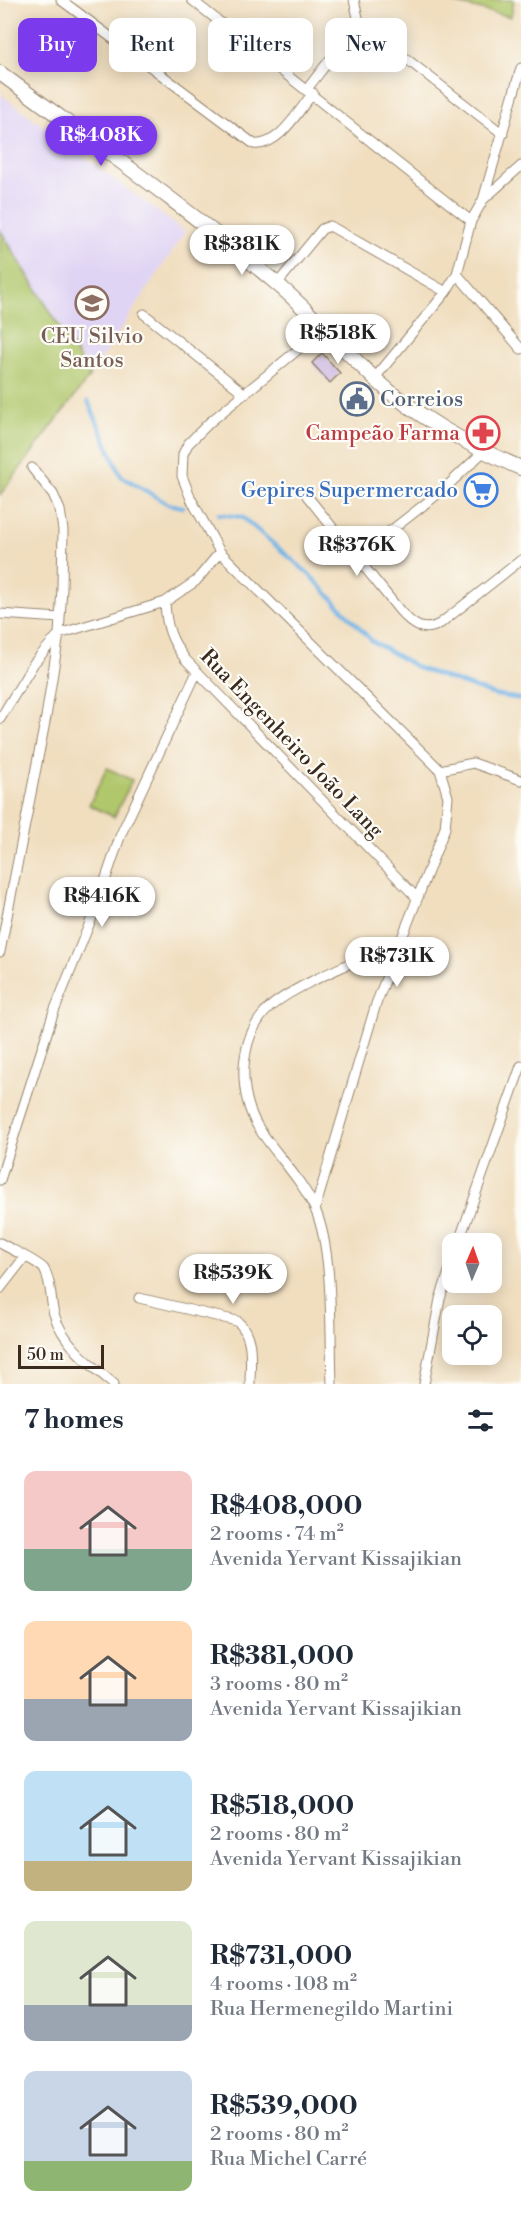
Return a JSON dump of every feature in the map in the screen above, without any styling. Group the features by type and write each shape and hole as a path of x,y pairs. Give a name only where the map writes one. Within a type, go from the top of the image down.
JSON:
{"main road":[{"path":"0,73 132,171 277,284 375,379 404,401 483,452 521,468"}],"street":[{"path":"61,0 254,144 269,143 277,137 325,70"},
{"path":"192,0 310,91 471,221"},
{"path":"354,0 358,18"},
{"path":"407,60 502,134"},
{"path":"375,379 446,292 457,274 471,221 483,200 521,68"},
{"path":"483,200 521,166"},
{"path":"277,284 322,229 330,226 446,292"},
{"path":"457,274 521,349"},
{"path":"144,314 245,394"},
{"path":"315,1209 372,1016 445,828 448,797 440,770 220,552 191,499 181,465 188,444 323,329"},
{"path":"357,557 443,490 483,452"},
{"path":"0,952 46,717 59,634 63,530 60,510 53,494 32,468"},
{"path":"307,496 400,611 414,625 426,629 441,623 521,560"},
{"path":"0,719 34,663 59,634 165,602 196,581 220,552"},
{"name":"Rua Engenheiro João Lang","path":"165,602 168,632 174,645 197,672 417,898"},
{"path":"0,614 60,618"},
{"path":"1,1173 53,1014 95,910 121,834 197,672"},
{"path":"440,770 473,763 521,780"},
{"path":"332,1384 325,1244 315,1209 300,1182 258,1127 250,1110 244,1076 249,1036 266,1011 285,996 401,940"},
{"path":"462,1233 521,1065"},
{"path":"0,1243 24,1258 35,1261 43,1268 49,1282 60,1332 87,1361 114,1384"},
{"path":"0,1289 24,1258"},
{"path":"424,1384 435,1320 443,1293"},
{"path":"138,1298 237,1321 248,1335 250,1384"}],"shaded area":[{"name":"CEU Silvio Santos","path":"0,94 185,232 91,374 0,230"}],"green space":[{"path":"441,0 514,0 511,17"},
{"path":"0,230 90,376 0,495"},
{"path":"107,768 132,780 114,817 89,805"}],"building":[{"path":"322,353 340,373 330,383 312,363"}],"waterway":[{"path":"88,401 121,476 168,504 183,507"},
{"path":"219,514 242,517 309,574 372,641 418,668 495,695 521,699"}],"place":[{"name":"CEU Silvio Santos","path":"92,303"},
{"name":"Correios","path":"357,399"},
{"name":"Campeão Farma","path":"483,433"},
{"name":"Gepires Supermercado","path":"481,490"}]}
